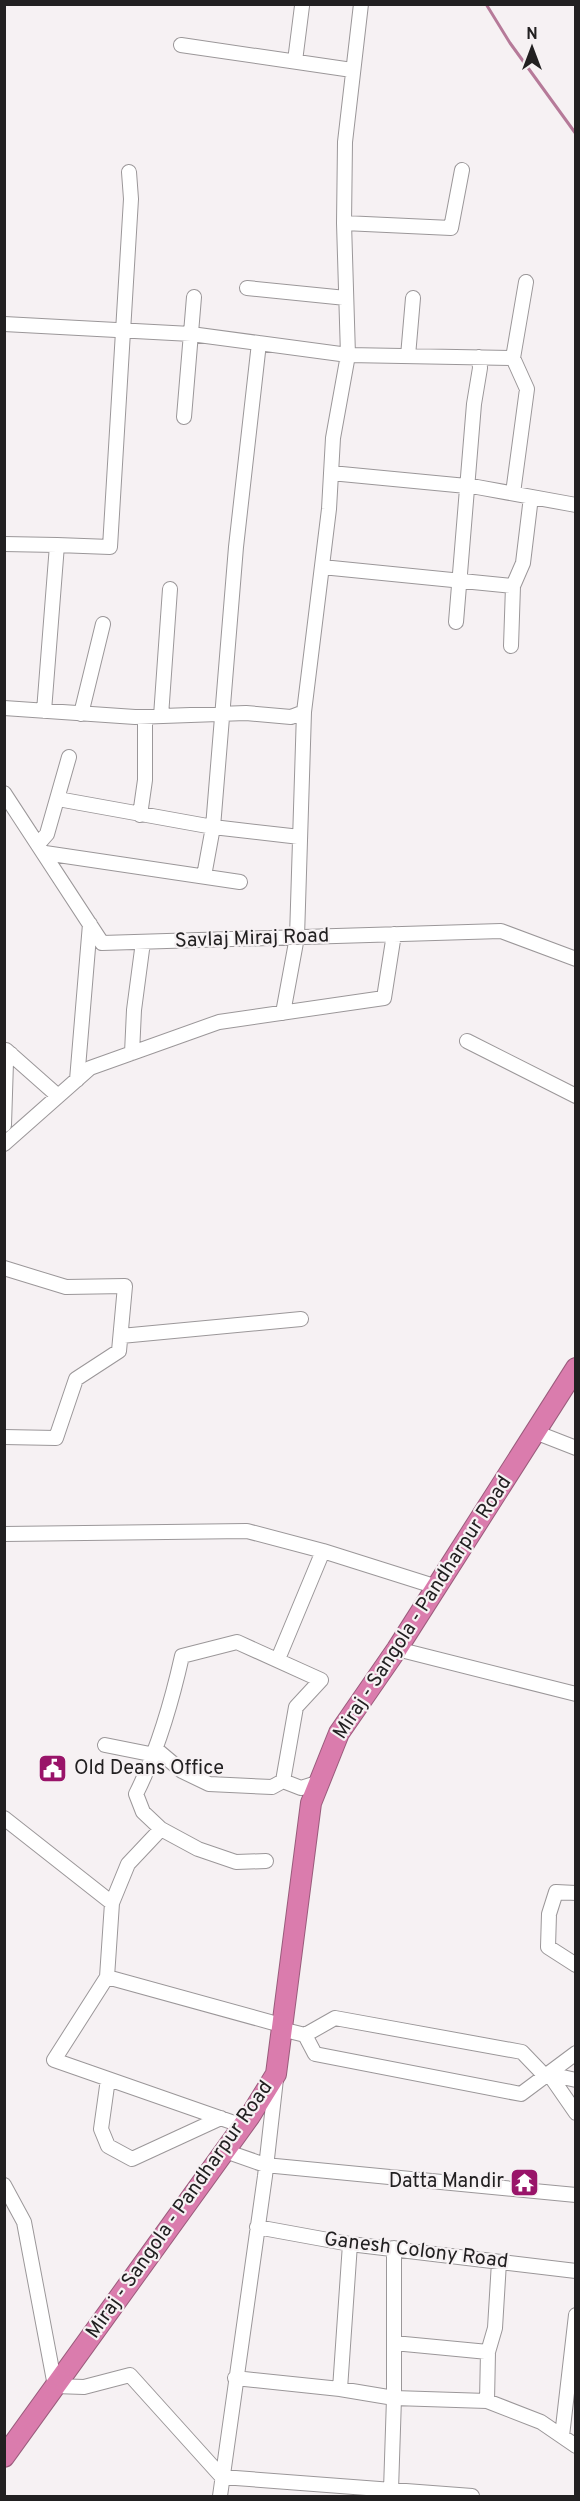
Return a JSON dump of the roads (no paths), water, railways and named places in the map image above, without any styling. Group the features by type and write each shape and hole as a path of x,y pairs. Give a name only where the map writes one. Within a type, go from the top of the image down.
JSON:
{"highway":[{"name":"Miraj - Sangola - Pandharpur Road","path":"4,2457 243,2126 276,2074 311,1803 339,1733 397,1649 576,1368"}],"street":[{"path":"283,1013 297,937 304,712 322,567 333,438 348,355 344,223 345,142 361,4"},
{"path":"295,61 302,6"},
{"path":"181,45 352,70"},
{"path":"344,223 452,228 462,170"},
{"path":"4,544 110,547 131,198 129,172"},
{"path":"513,493 527,389 513,358 526,282"},
{"path":"247,288 346,298"},
{"path":"184,417 194,297"},
{"path":"408,356 413,298"},
{"path":"4,324 191,334 348,355 513,358"},
{"path":"204,876 213,827 236,547 260,343"},
{"path":"456,622 474,404 480,368 479,357"},
{"path":"331,473 467,486 576,505"},
{"path":"511,646 513,586 523,563 531,497"},
{"path":"44,711 57,545"},
{"path":"322,567 513,586"},
{"path":"161,716 170,589"},
{"path":"81,714 103,624"},
{"path":"4,708 145,717 246,713 291,717 304,712"},
{"path":"141,815 145,780 145,717"},
{"path":"69,757 42,848 240,882"},
{"name":"Savlaj Miraj Road","path":"4,793 102,943 501,931 576,959"},
{"path":"58,799 213,827 300,837"},
{"path":"77,1080 90,924"},
{"path":"4,1144 90,1068 219,1022 384,998 394,934"},
{"path":"132,1053 134,1010 143,942"},
{"path":"467,1041 576,1096"},
{"path":"8,1051 58,1096"},
{"path":"4,1125 8,1051"},
{"path":"4,1268 66,1287 125,1286 119,1351 76,1379 56,1438 4,1437"},
{"path":"121,1336 301,1319"},
{"path":"535,1432 576,1448"},
{"path":"4,1534 247,1531 323,1551 437,1587"},
{"path":"279,1659 323,1551"},
{"path":"266,1861 236,1862 198,1849 161,1830 144,1812 136,1794 156,1752 172,1700 182,1656 237,1642 279,1659 321,1680 296,1707 283,1781"},
{"path":"397,1649 576,1694"},
{"path":"105,1745 156,1752 182,1771 209,1784 272,1787 283,1781 301,1788 320,1782"},
{"path":"4,1818 112,1903"},
{"path":"161,1830 128,1864 112,1903 107,1977 54,2060 243,2126"},
{"path":"576,1893 556,1892 549,1914 548,1947 576,1965"},
{"path":"107,1977 281,2027 305,2036 315,2054 521,2094 576,2053"},
{"path":"305,2036 335,2018 522,2052 547,2076 576,2113"},
{"path":"220,2496 266,2165 276,2074"},
{"path":"547,2076 576,2080"},
{"path":"108,2079 101,2129 108,2146 132,2159 221,2118"},
{"path":"225,2151 266,2165 576,2195"},
{"path":"4,2185 24,2222 55,2386 84,2387 130,2375 222,2477 382,2492 472,2496"},
{"name":"Ganesh Colony Road","path":"257,2227 350,2244 576,2271"},
{"path":"340,2389 350,2244"},
{"path":"382,2492 394,2398 394,2248"},
{"path":"487,2401 488,2352 495,2328 499,2262"},
{"path":"562,2436 576,2315"},
{"path":"394,2343 488,2352"},
{"path":"235,2378 340,2389 394,2398 487,2401 541,2422 576,2445"}],"waterway":[{"path":"486,4 510,43 576,134"}],"place":[{"name":"Old Deans Office","path":"53,1769"},
{"name":"Datta Mandir","path":"525,2182"}]}
